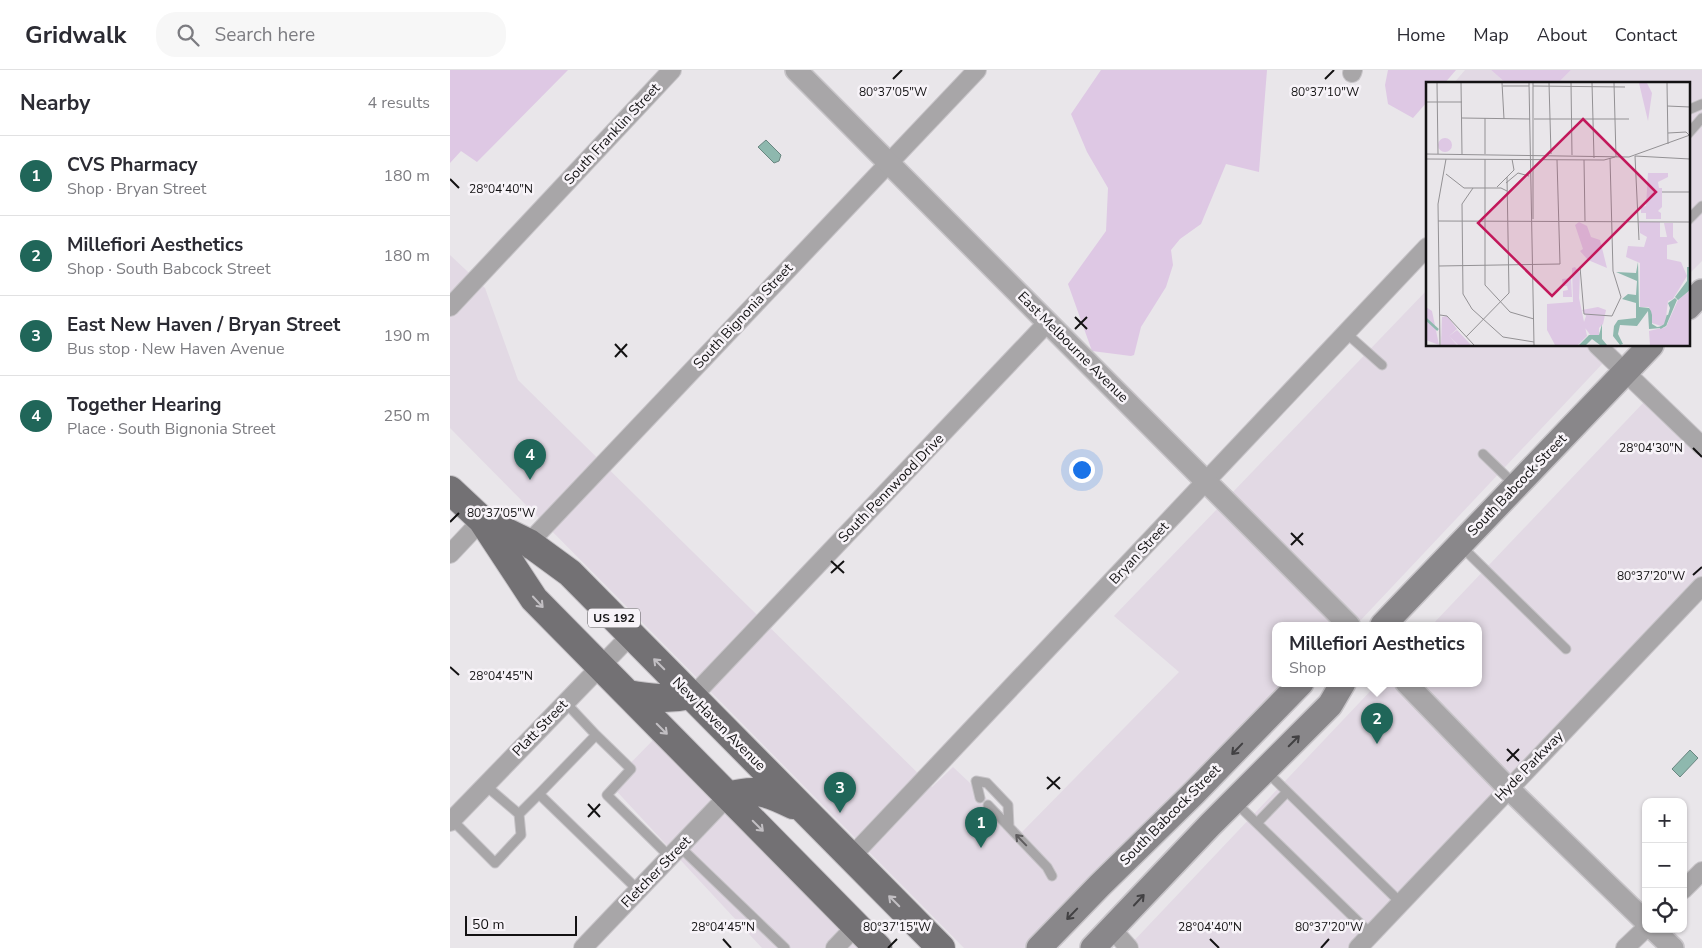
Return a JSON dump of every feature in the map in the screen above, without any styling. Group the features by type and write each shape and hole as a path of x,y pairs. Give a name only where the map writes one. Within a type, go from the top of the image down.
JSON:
{"main road":[{"path":"1690,305 1702,292"},
{"name":"South Babcock Street","path":"1386,622 1650,346"},
{"name":"New Haven Avenue","path":"450,490 482,520 534,598 878,948"},
{"name":"New Haven Avenue","path":"482,520 529,543 570,573 941,948"},
{"name":"South Babcock Street","path":"1040,948 1297,687"},
{"path":"1093,948 1234,801 1330,705 1341,687"},
{"path":"628,694 656,699 674,699 691,696"},
{"path":"728,796 746,791 762,792 780,798 805,811"}],"street":[{"name":"South Franklin Street","path":"450,307 672,70"},
{"name":"East Melbourne Avenue","path":"796,70 1346,622"},
{"name":"South Bignonia Street","path":"510,563 977,70"},
{"name":"Bryan Street","path":"850,858 1426,248"},
{"name":"South Pennwood Drive","path":"691,696 1048,322"},
{"path":"1598,346 1702,446"},
{"path":"450,554 482,520"},
{"name":"Hyde Parkway","path":"1358,948 1702,586"},
{"name":"Platt Street","path":"451,821 631,635"},
{"path":"1410,687 1508,788 1642,918"},
{"name":"Fletcher Street","path":"583,948 728,796"},
{"path":"1685,888 1702,871"},
{"path":"835,948 856,926"},
{"path":"1112,929 1129,948"},
{"path":"1625,948 1642,932"},
{"path":"1657,933 1673,948"}],"lane":[{"path":"1690,109 1702,104"},
{"path":"1690,132 1702,118"},
{"path":"1690,218 1702,206"},
{"path":"1346,333 1382,365"},
{"path":"1483,454 1516,486"},
{"path":"1460,544 1566,648"},
{"path":"566,702 631,769 607,795 785,948"},
{"path":"519,814 596,735"},
{"path":"1265,770 1401,903"},
{"path":"980,798 976,781 987,784 1008,805 1009,827"},
{"path":"451,821 495,863 521,835 519,814 486,785"},
{"path":"1256,823 1287,792"},
{"path":"539,794 638,890"},
{"path":"1234,801 1371,934"},
{"path":"988,805 1047,867 1052,876"}],"shaded area":[{"path":"450,70 568,70 477,162 461,151 450,163"},
{"path":"1101,70 1267,70 1259,172 1226,164 1201,224 1180,239 1171,250 1173,265 1166,287 1141,327 1134,355 1131,356 1092,351 1068,284 1106,231 1108,188 1087,152 1071,114"},
{"path":"1388,70 1456,70 1446,82 1426,82 1426,103 1413,118 1388,104 1385,85"},
{"path":"1465,70 1491,70 1505,82 1455,82"},
{"path":"1491,70 1571,70 1559,82 1505,82"},
{"path":"1571,70 1702,70 1702,261 1690,273 1690,82 1559,82"},
{"path":"766,140 781,155 779,161 774,163 758,147"},
{"path":"450,255 485,288 518,380 932,787 953,767 1022,832 1179,672 1114,616 1219,507 1334,622 1272,622 1272,687 1286,687 1029,948 964,948 450,428"},
{"path":"1426,291 1426,346 1619,346 1359,622 1231,494"},
{"path":"1644,402 1702,454 1702,596 1519,786 1422,687 1482,687 1482,622 1435,622"},
{"path":"1374,687 1397,687 1506,799 1362,948 1128,947"},
{"path":"657,736 862,948 762,948 610,784"},
{"path":"1690,750 1698,758 1680,777 1672,769"}],"place":[{"name":"Together Hearing","path":"530,480"},
{"name":"Millefiori Aesthetics","path":"1377,744"},
{"name":"East New Haven / Bryan Street","path":"840,813"},
{"name":"CVS Pharmacy","path":"981,848"}]}
